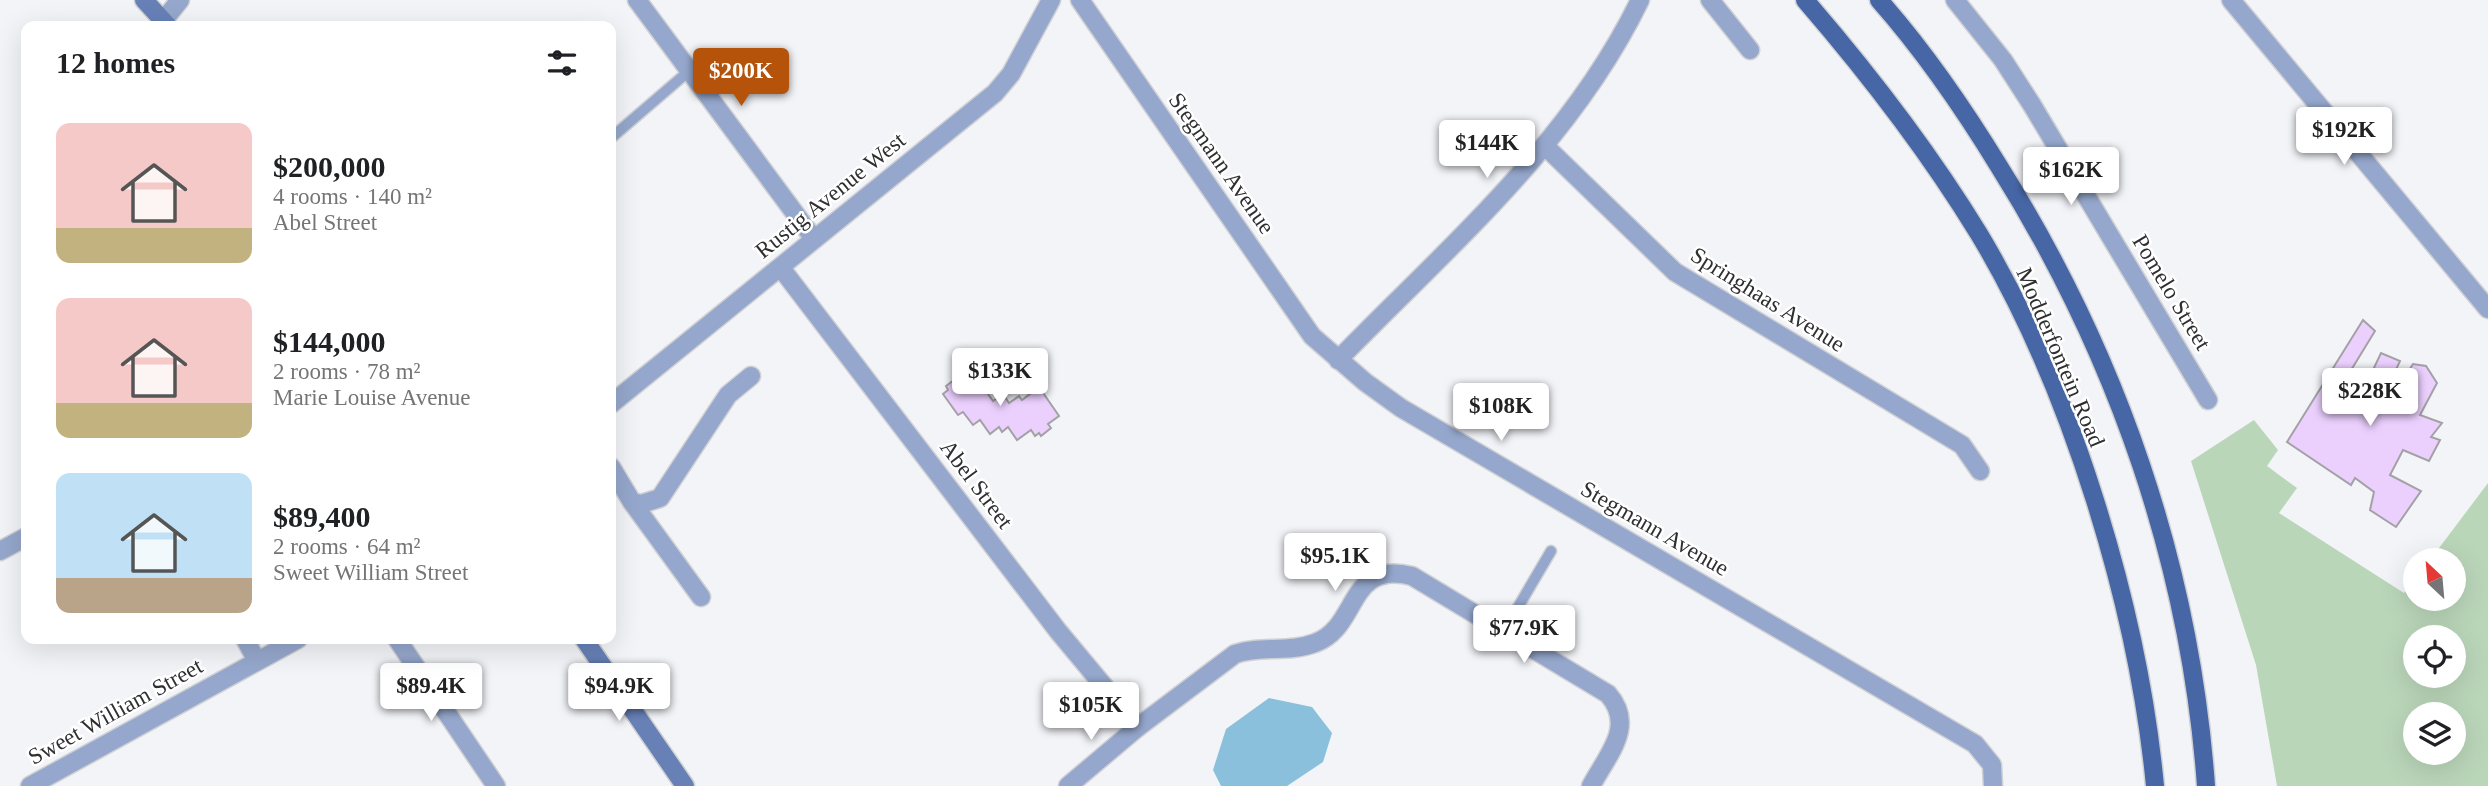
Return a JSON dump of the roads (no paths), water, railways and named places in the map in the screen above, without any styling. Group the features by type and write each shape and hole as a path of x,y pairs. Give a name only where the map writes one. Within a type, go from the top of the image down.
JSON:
{"main road":[{"name":"Modderfontein Road","path":"1805,0 1848,50 1979,234 2032,338 2071,434 2108,548 2133,641 2150,738 2155,786"},
{"name":"Modderfontein Road","path":"1879,0 1962,106 2024,206 2081,315 2126,415 2159,517 2184,623 2202,730 2206,786"}],"street":[{"path":"144,0 163,21"},
{"path":"168,21 180,0"},
{"path":"637,0 814,239"},
{"name":"Rustig Avenue West","path":"616,400 995,93 1011,74 1051,0"},
{"name":"Stegmann Avenue","path":"1080,0 1312,336 1338,360 1401,408 1975,744 1985,753 1993,782"},
{"path":"1338,360 1546,147 1589,90 1640,0"},
{"path":"1710,0 1750,50"},
{"name":"Pomelo Street","path":"1955,0 2003,60 2032,105 2208,400"},
{"path":"2231,0 2488,309"},
{"name":"Springhaas Avenue","path":"1546,147 1675,272 1962,445 1980,471"},
{"name":"Abel Street","path":"781,268 1058,631 1138,727"},
{"path":"632,502 641,504 660,498 728,395 751,376"},
{"path":"616,475 632,502 701,597"},
{"path":"0,551 21,540"},
{"path":"1068,786 1138,727 1235,654 1249,649 1301,647 1317,643 1330,634 1366,582 1380,575 1396,572 1412,576 1608,694 1618,706 1621,730 1591,786"},
{"path":"248,644 257,661"},
{"name":"Sweet William Street","path":"30,786 289,644"},
{"path":"400,644 493,785"},
{"path":"587,644 685,786"}],"lane":[{"path":"616,134 689,71"},
{"path":"1504,631 1551,551"}],"water":[{"path":"1269,698 1312,707 1332,733 1323,762 1287,786 1221,786 1213,770 1226,729"}]}
